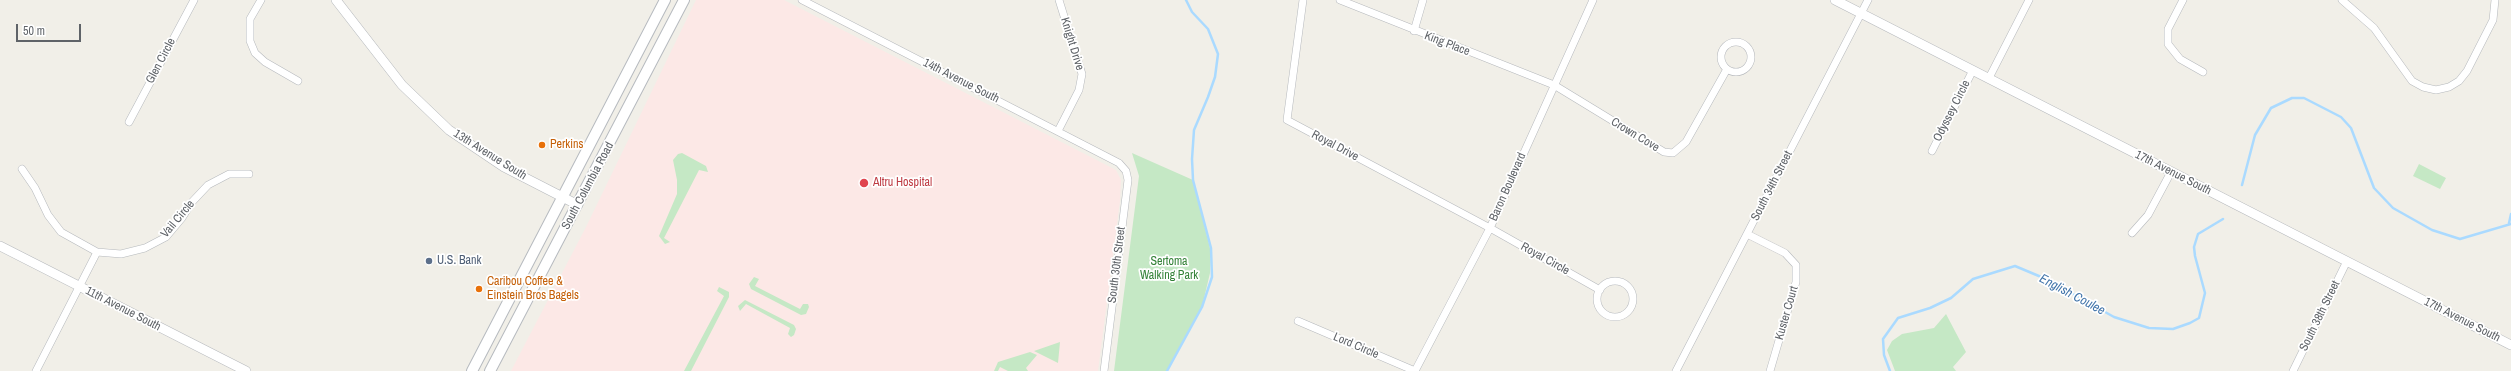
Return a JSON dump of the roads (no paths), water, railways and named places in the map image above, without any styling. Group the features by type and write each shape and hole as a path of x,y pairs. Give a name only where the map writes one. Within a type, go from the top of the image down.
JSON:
{"main road":[{"name":"South Columbia Road","path":"472,371 665,0"},
{"name":"South Columbia Road","path":"490,371 684,0"}],"street":[{"name":"Glen Circle","path":"129,122 194,0"},
{"name":"13th Avenue South","path":"336,0 402,85 449,130 504,167 578,205"},
{"name":"14th Avenue South","path":"802,0 1119,163"},
{"name":"Knight Drive","path":"1058,131 1079,90 1082,74 1059,0"},
{"name":"Royal Drive","path":"1302,0 1287,120 1490,228"},
{"name":"King Place","path":"1340,0 1414,31 1554,85"},
{"path":"1414,31 1424,0"},
{"name":"Baron Boulevard","path":"1415,371 1490,228 1593,0"},
{"name":"17th Avenue South","path":"1835,0 2511,345"},
{"name":"South 34th Street","path":"1676,371 1868,0"},
{"path":"1988,78 2029,0"},
{"path":"2183,0 2168,29 2168,44 2180,59 2203,72"},
{"path":"2342,0 2374,28 2412,81 2423,87 2436,90 2448,87 2459,81 2467,71 2492,20 2495,0"},
{"path":"258,1 250,19 249,30 250,41 255,53 265,62 298,81"},
{"path":"1729,43 1744,44 1750,52 1748,66 1739,72 1727,70 1720,59 1722,50 1729,43"},
{"name":"Crown Cove","path":"1554,85 1664,152 1674,153 1686,142 1727,70"},
{"name":"Odyssey Circle","path":"1932,151 1973,70"},
{"name":"South 30th Street","path":"1104,371 1128,180 1126,171 1119,163"},
{"name":"Vail Circle","path":"22,169 36,188 48,215 61,232 97,252 121,254 145,248 166,237 182,218 192,202 208,185 229,174 249,174"},
{"path":"2132,232 2148,215 2171,172"},
{"name":"Royal Circle","path":"1490,228 1600,290"},
{"name":"Kuster Court","path":"1747,234 1785,253 1796,265 1796,282 1770,371"},
{"name":"11th Avenue South","path":"0,246 246,371"},
{"path":"36,371 97,252"},
{"name":"South 38th Street","path":"2293,371 2347,261"},
{"path":"1614,281 1625,284 1632,293 1632,304 1629,309 1620,316 1614,317 1603,312 1597,301 1600,290 1603,285 1614,281"},
{"name":"Lord Circle","path":"1298,321 1415,371"}],"waterway":[{"path":"1167,371 1202,307 1212,277 1211,248 1193,180 1192,159 1194,130 1215,77 1218,54 1208,29 1192,12 1186,0"},
{"name":"English Coulee","path":"2242,185 2255,135 2271,108 2292,98 2304,98 2341,117 2351,128 2374,188 2393,208 2432,230 2460,239 2511,224"},
{"path":"2509,223 2511,214"},
{"name":"English Coulee","path":"1890,371 1884,355 1883,339 1898,318 1930,308 1951,298 1973,279 2015,266 2046,279 2114,317 2149,328 2173,329 2190,323 2199,318 2205,293 2195,256 2194,247 2198,234 2223,219"}],"place":[{"name":"Perkins","path":"542,145"},
{"name":"Altru Hospital","path":"864,183"},
{"name":"U.S. Bank","path":"429,261"},
{"name":"Caribou Coffee & Einstein Bros Bagels","path":"479,289"}],"park label":[{"name":"Sertoma Walking Park","path":"1169,269"}]}
